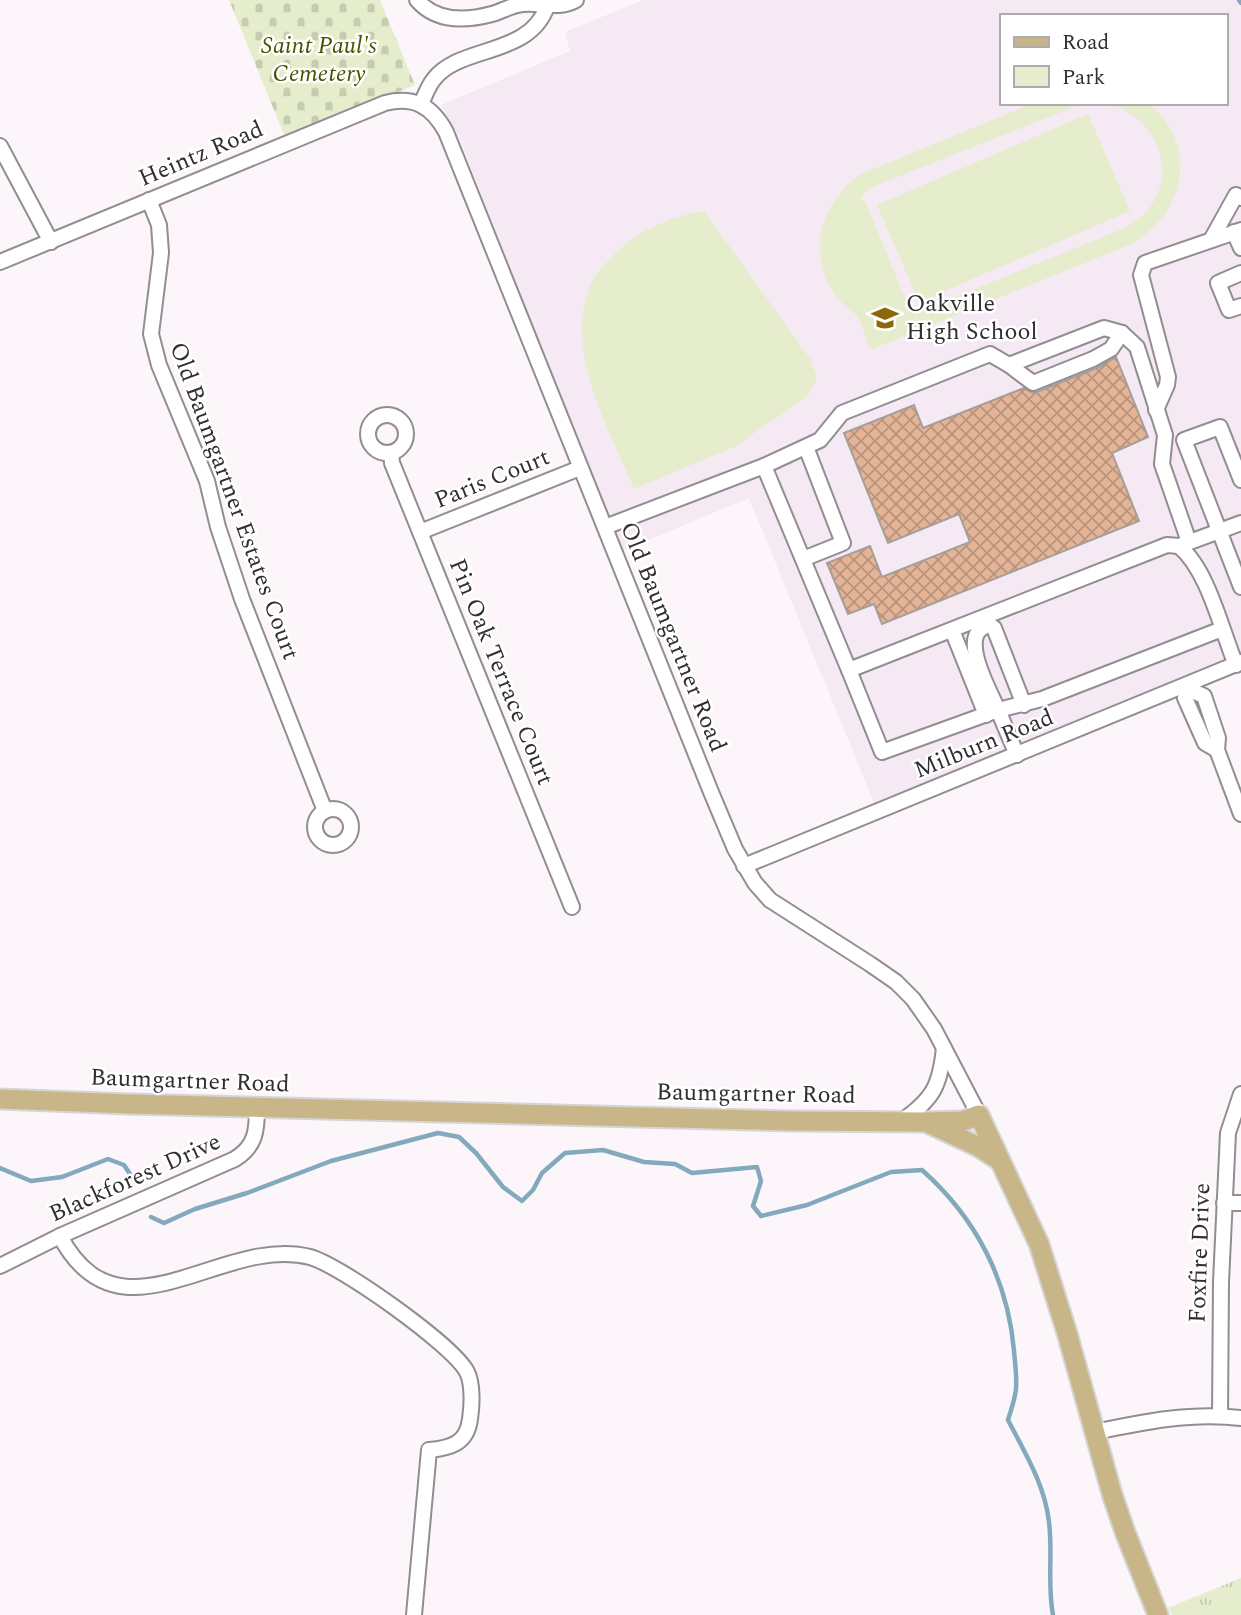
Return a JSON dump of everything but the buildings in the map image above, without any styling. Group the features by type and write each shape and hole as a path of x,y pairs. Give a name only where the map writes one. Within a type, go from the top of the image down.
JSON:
{"main road":[{"name":"Baumgartner Road","path":"0,1099 902,1122 963,1121 979,1115"},
{"path":"979,1115 1039,1244 1125,1532 1157,1615"},
{"path":"926,1122 979,1147 1001,1161"}],"street":[{"path":"417,0 440,17 465,18 493,14 526,2 547,6 576,0"},
{"path":"421,104 434,78 452,66 526,36 543,19 547,6"},
{"name":"Heintz Road","path":"0,262 385,103 405,100 421,104"},
{"name":"Old Baumgartner Road","path":"421,104 435,114 446,132 716,803 744,866 770,900 896,982 922,1010 979,1115"},
{"path":"0,146 51,242"},
{"path":"1211,240 1236,195 1241,198"},
{"name":"Old Baumgartner Estates Court","path":"149,200 159,225 160,253 151,334 159,365 207,481 218,527 242,599 325,811"},
{"path":"1156,410 1168,377 1141,275 1145,263 1238,231 1241,248"},
{"path":"1241,273 1218,283 1229,310 1241,306"},
{"path":"1009,365 1104,328 1122,333 1137,347 1165,435 1162,464 1184,544 1199,571 1238,664"},
{"path":"605,527 764,466 820,440 842,413 990,354 1033,383 1111,349 1122,333"},
{"path":"1241,480 1220,427 1184,440 1241,587"},
{"path":"803,559 843,543 806,447"},
{"name":"Pin Oak Terrace Court","path":"391,453 392,463 572,907"},
{"path":"764,466 882,752 992,713 1024,705 1222,629"},
{"name":"Paris Court","path":"420,532 580,468"},
{"path":"849,670 1167,545 1184,544 1241,523"},
{"path":"992,713 973,641 976,632 983,626 990,625 994,628 1024,705"},
{"path":"952,630 992,713 1017,755"},
{"name":"Milburn Road","path":"744,866 1189,687 1238,664"},
{"path":"1189,687 1185,698 1205,743 1217,750 1241,814"},
{"path":"902,1122 922,1107 934,1093 941,1073 944,1047"},
{"name":"Foxfire Drive","path":"1220,1416 1228,1133 1241,1094"},
{"name":"Blackforest Drive","path":"0,1266 60,1236 246,1153 257,1129 257,1107"},
{"path":"1224,1203 1241,1203"},
{"path":"60,1236 70,1254 92,1276 107,1284 124,1288 152,1285 270,1255 309,1256 356,1280 431,1336 460,1362 468,1374 470,1384 471,1418 467,1432 455,1445 429,1450 414,1615"},
{"path":"1095,1432 1174,1418 1241,1418"}],"shaded area":[{"name":"Oakville High School","path":"643,0 1241,0 1241,654 875,805 749,498 620,552 460,139 441,105 570,51 565,32"}],"green space":[{"name":"Saint Paul's Cemetery","path":"229,0 380,0 415,85 285,137"},
{"path":"1029,105 1079,105 882,183 860,197 866,203 907,303 906,312 931,307 1115,232 1134,222 1150,207 1159,191 1162,174 1161,157 1155,141 1146,127 1133,115 1108,105 1151,105 1165,120 1175,138 1180,157 1180,177 1175,196 1152,229 1134,243 870,350 856,315 833,292 820,260 822,227 828,212 847,185 861,174"},
{"path":"1088,114 1130,211 919,302 877,205"},
{"path":"704,211 811,360 817,378 808,396 734,447 634,489 591,386 582,332 584,305 596,274 631,240 665,222"},
{"path":"1241,1578 1241,1615 1172,1615 1168,1608"}],"waterway":[{"path":"151,1217 164,1223 195,1209 247,1193 331,1161 438,1133 459,1137 476,1153 503,1187 522,1201 533,1190 542,1173 565,1153 603,1150 644,1162 675,1164 692,1173 757,1167 761,1181 753,1206 761,1216 807,1205 891,1172 922,1170 941,1189 973,1230 986,1252 1005,1300 1011,1325 1016,1380 1015,1397 1008,1420 1033,1470 1047,1508 1053,1615"},
{"path":"0,1168 31,1181 62,1177 108,1159 124,1165 136,1183"}],"place":[{"name":"Oakville High School","path":"885,318"}]}
